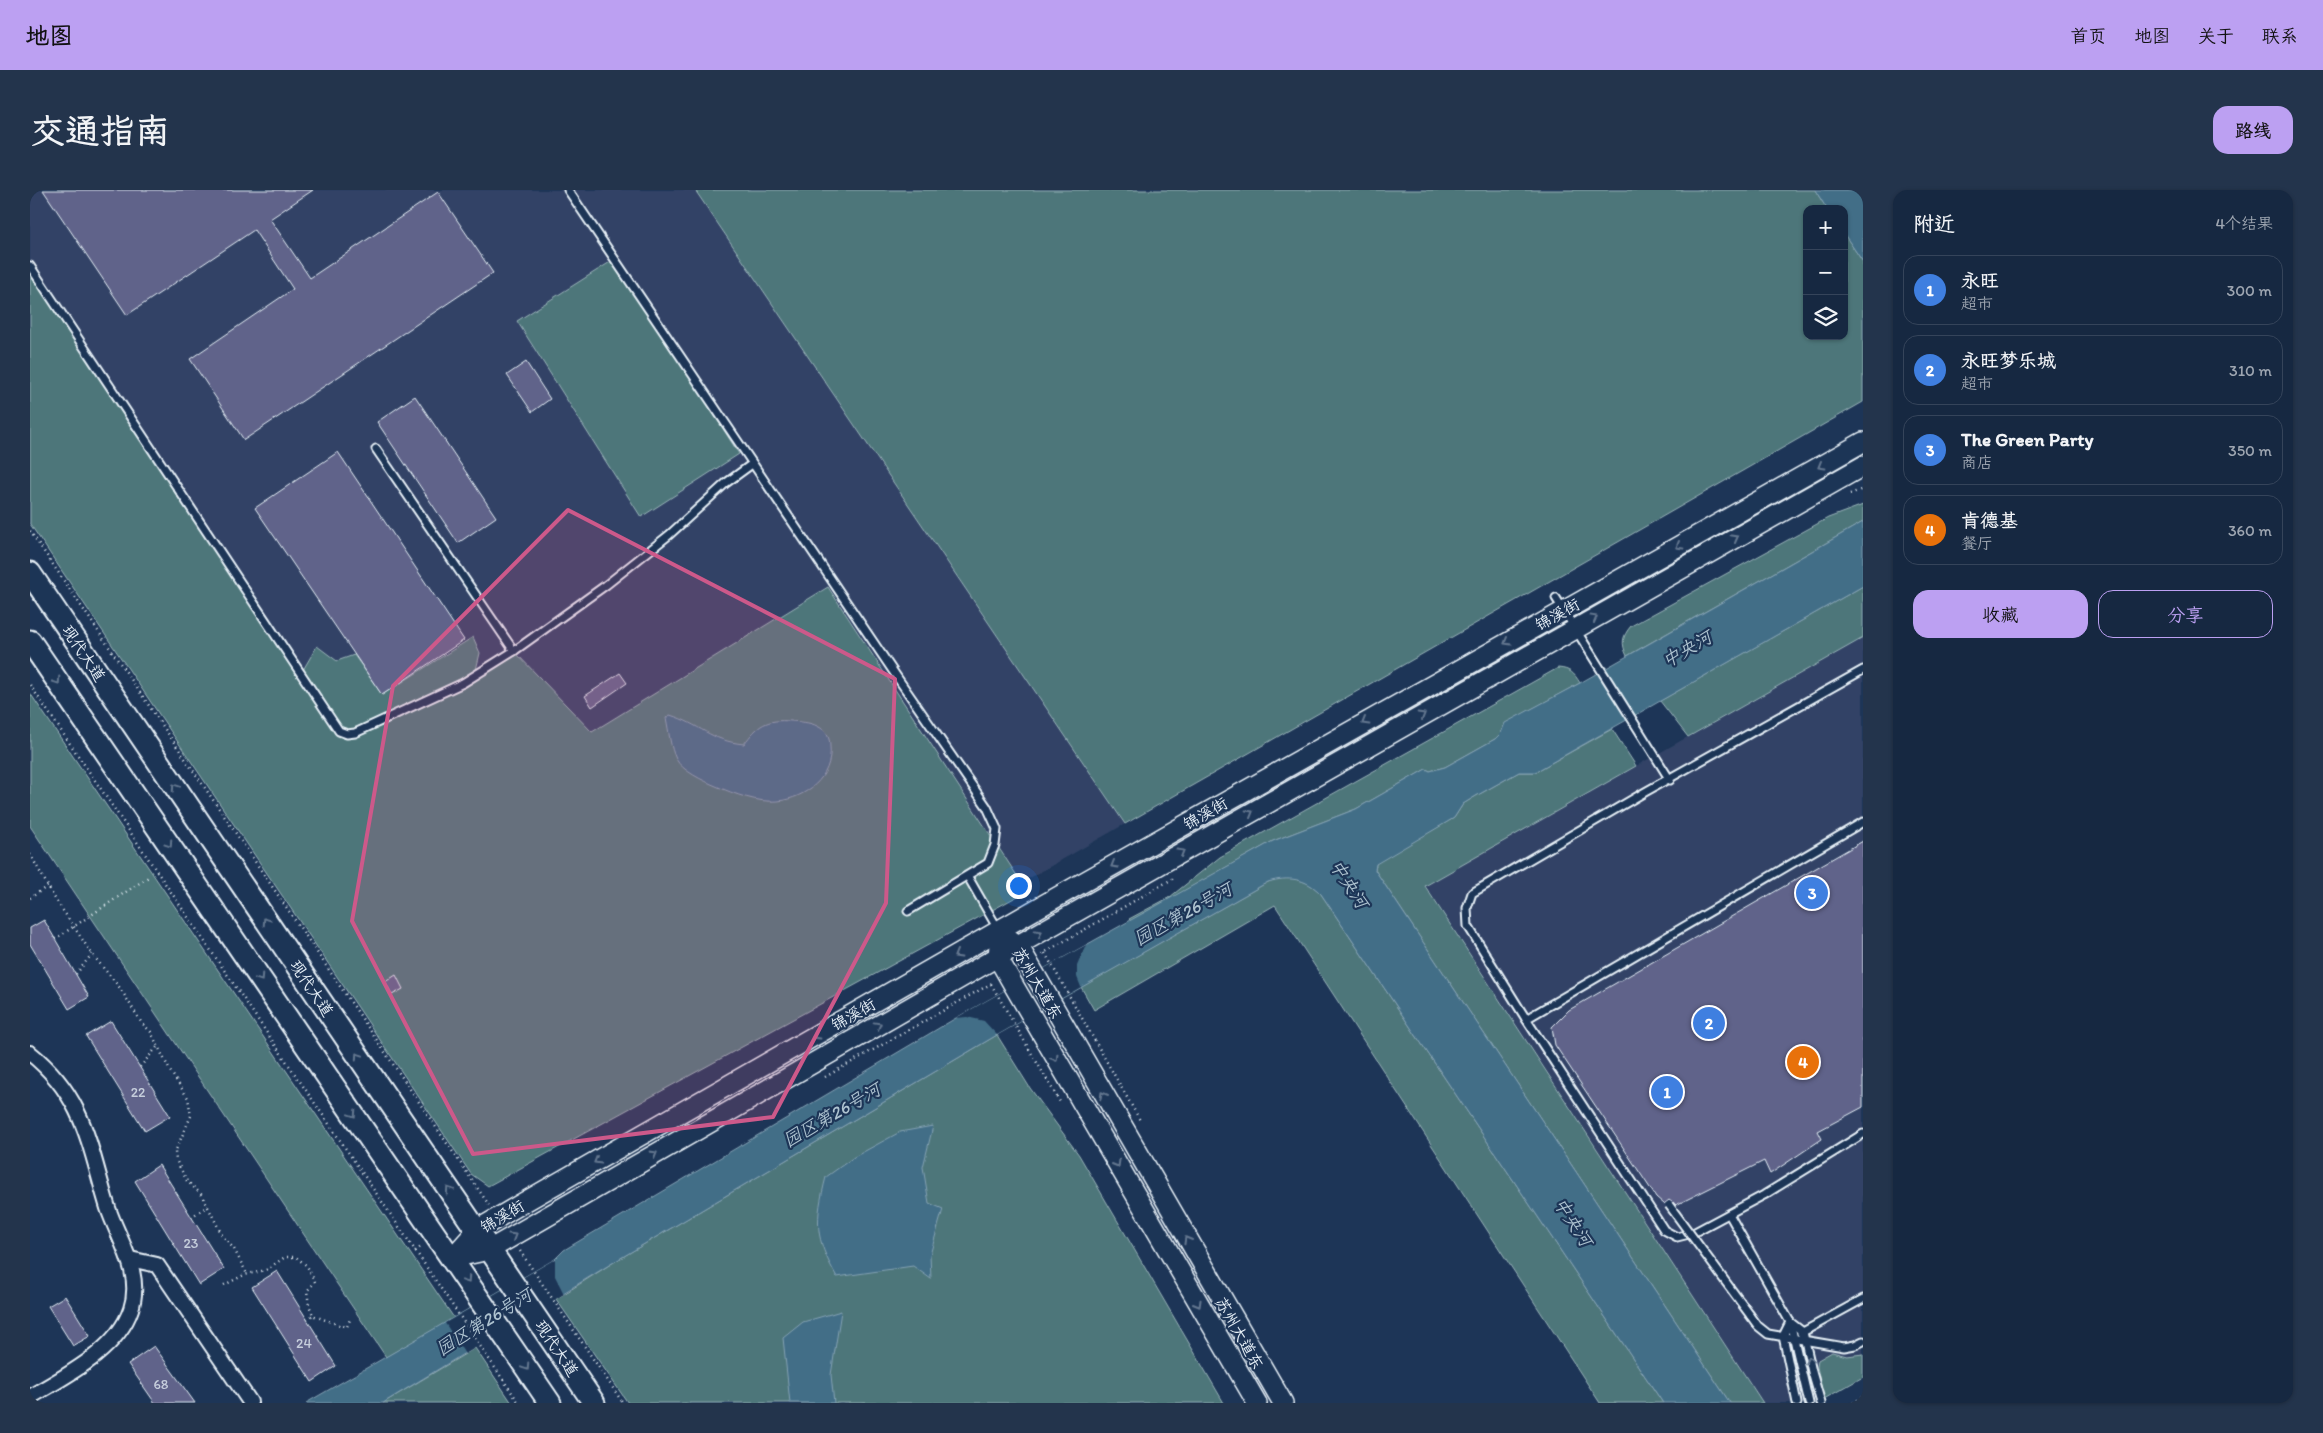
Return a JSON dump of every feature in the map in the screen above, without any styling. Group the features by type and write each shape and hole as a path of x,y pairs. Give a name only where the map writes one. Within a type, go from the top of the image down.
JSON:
{"main road":[{"name":"锦溪街","path":"452,1258 477,1230 999,931 1560,604 1863,442"},
{"name":"锦溪街","path":"452,1258 490,1250 774,1084 1863,466"},
{"name":"现代大道","path":"30,573 594,1403"},
{"path":"30,641 550,1403"},
{"name":"苏州大道东","path":"999,931 1018,945 1283,1403"},
{"name":"苏州大道东","path":"999,931 998,958 1005,990 1257,1403"}],"street":[{"path":"30,1053 60,1083 82,1120 90,1140 108,1210 130,1259 134,1281 134,1298 131,1310 118,1332 97,1354 30,1397"},
{"path":"130,1259 157,1265 250,1402"}],"lane":[{"path":"568,190 752,464 988,807 997,828 995,845 988,862 908,911"},
{"path":"30,266 339,731 347,734 355,733 422,704 463,683 514,651 606,585 669,535 726,483 752,464"},
{"path":"376,448 514,651"},
{"path":"1560,604 1597,667 1670,780"},
{"path":"1863,670 1472,893 1467,908 1468,926 1526,1019 1664,1230 1670,1235 1684,1237 1729,1214 1764,1195 1863,1134"},
{"path":"1526,1019 1863,822"},
{"path":"968,876 999,931"},
{"path":"1669,1205 1758,1326 1768,1334 1794,1337 1804,1336 1844,1347 1855,1346 1863,1341"},
{"path":"1729,1214 1790,1322 1809,1403"},
{"path":"1804,1336 1863,1299"},
{"path":"1790,1322 1783,1336 1796,1403"},
{"path":"1790,1322 1804,1336 1821,1403"}],"path":[{"path":"30,531 498,1218"},
{"path":"30,685 519,1403"},
{"path":"30,854 48,886 92,954 116,981 136,1016 151,1032 166,1066 185,1093 191,1107 190,1124 178,1144 176,1160 184,1176 202,1195 222,1234 234,1248 248,1274"},
{"path":"55,939 150,876"},
{"path":"30,898 48,886"},
{"path":"76,974 92,954"},
{"path":"1051,964 1068,994"},
{"path":"1005,990 1022,1020"},
{"path":"140,1067 158,1046"},
{"path":"191,1217 208,1206"},
{"path":"511,1237 623,1403"},
{"path":"224,1285 248,1274 266,1270 290,1256 301,1260 314,1282 308,1291 308,1305 313,1315"},
{"path":"307,1319 313,1315 329,1319 342,1328 347,1327 351,1317"},
{"path":"1853,1403 1863,1397"}],"highlighted area":[{"path":"568,510 895,679 886,903 773,1117 473,1154 352,921 393,686"}],"shaded area":[{"path":"30,190 695,190 1125,824 539,1156 30,409"},
{"path":"1863,638 1863,1377 1817,1403 1763,1403 1425,885"}],"green space":[{"path":"695,190 1815,190 1824,205 1803,205 1803,340 1848,340 1848,240 1863,262 1863,402 1125,824"},
{"path":"615,259 739,454 641,517 517,321"},
{"path":"30,263 303,670 317,646 337,661 354,655 382,695 473,637 480,653 476,670 514,651 592,732 828,587 1027,891 488,1186 471,1174 30,524"},
{"path":"1863,505 1863,522 1627,656 1623,640 1631,626 1828,518"},
{"path":"1863,586 1863,638 1688,737 1660,701"},
{"path":"1558,668 1571,672 1580,683 1506,723 1501,734 1495,739 1445,767 1430,771 1426,769 1356,809 1273,841 1131,921 1129,919 1170,897 1220,857"},
{"path":"30,693 454,1318 386,1357 30,826"},
{"path":"1612,729 1636,766 1425,886 1763,1403 1730,1403 1375,870 1376,864 1380,860 1454,818 1463,804 1476,796 1519,772 1535,772"},
{"path":"1280,878 1292,878 1302,881 1312,886 1321,894 1663,1403 1600,1403 1275,905 1094,1010 1081,987 1268,882"},
{"path":"997,1035 1030,1088 1079,1155 1224,1403 628,1403 556,1299 614,1262"},
{"path":"475,1348 512,1403 383,1403"},
{"path":"1832,1352 1847,1356 1863,1354 1863,1377 1824,1399 1817,1367 1818,1360"}],"water":[{"path":"1815,190 1863,190 1863,262 1848,240 1848,205 1824,205"},
{"path":"1863,522 1863,586 1535,772 1519,772 1476,796 1463,804 1454,818 1376,864 1375,870 1730,1403 1663,1403 1321,894 1303,882 1283,879 1268,882 997,1035 614,1262 383,1403 306,1403 555,1259 564,1250 956,1018 1273,841 1356,809 1426,769 1430,771 1445,767 1495,739 1501,733 1505,723 1580,683"},
{"path":"670,715 714,736 744,744 758,728 769,722 791,721 814,725 827,734 829,740 830,758 827,768 816,784 798,796 778,801 762,801 738,795 683,768 676,759 672,749 666,718"},
{"path":"933,1126 923,1167 929,1203 943,1209 930,1255 931,1279 913,1266 837,1277 824,1251 819,1228 820,1206 826,1177 854,1157 900,1132"},
{"path":"841,1311 831,1375 834,1403 790,1403 783,1338 803,1322"}],"pier":[{"path":"1086,945 1077,966 1077,977 1081,987 997,1035 984,1021 967,1017 956,1018"},
{"path":"555,1259 555,1276 564,1294 465,1354 445,1323"}],"building":[{"path":"43,190 313,190 270,219 310,278 438,192 493,273 244,440 190,359 293,289 254,230 127,315"},
{"path":"526,362 550,399 532,412 507,375"},
{"path":"415,396 496,517 458,543 377,422"},
{"path":"338,452 464,640 382,695 255,508"},
{"path":"620,673 627,683 592,707 585,696"},
{"path":"1863,841 1863,1107 1818,1131 1822,1139 1770,1174 1764,1161 1676,1205 1669,1200 1664,1204 1656,1197 1555,1045 1552,1027 1569,1010"},
{"path":"44,920 89,997 69,1009 30,944 30,928"},
{"path":"396,975 403,989 392,995 385,982"},
{"path":"111,1021 170,1116 145,1131 86,1036"},
{"path":"159,1165 224,1269 199,1285 135,1181"},
{"path":"277,1271 336,1366 312,1382 252,1287"},
{"path":"65,1296 90,1336 73,1346 48,1306"},
{"path":"154,1346 195,1403 155,1403 128,1364"}],"place":[{"name":"The Green Party","path":"1812,893"},
{"name":"永旺梦乐城","path":"1709,1023"},
{"name":"肯德基","path":"1803,1062"},
{"name":"永旺","path":"1667,1092"}],"water label":[{"name":"中央河","path":"1687,649"},
{"name":"中央河","path":"1349,884"},
{"name":"园区第26号河","path":"1183,914"},
{"name":"园区第26号河","path":"832,1115"},
{"name":"中央河","path":"1573,1222"},
{"name":"园区第26号河","path":"484,1322"}]}
